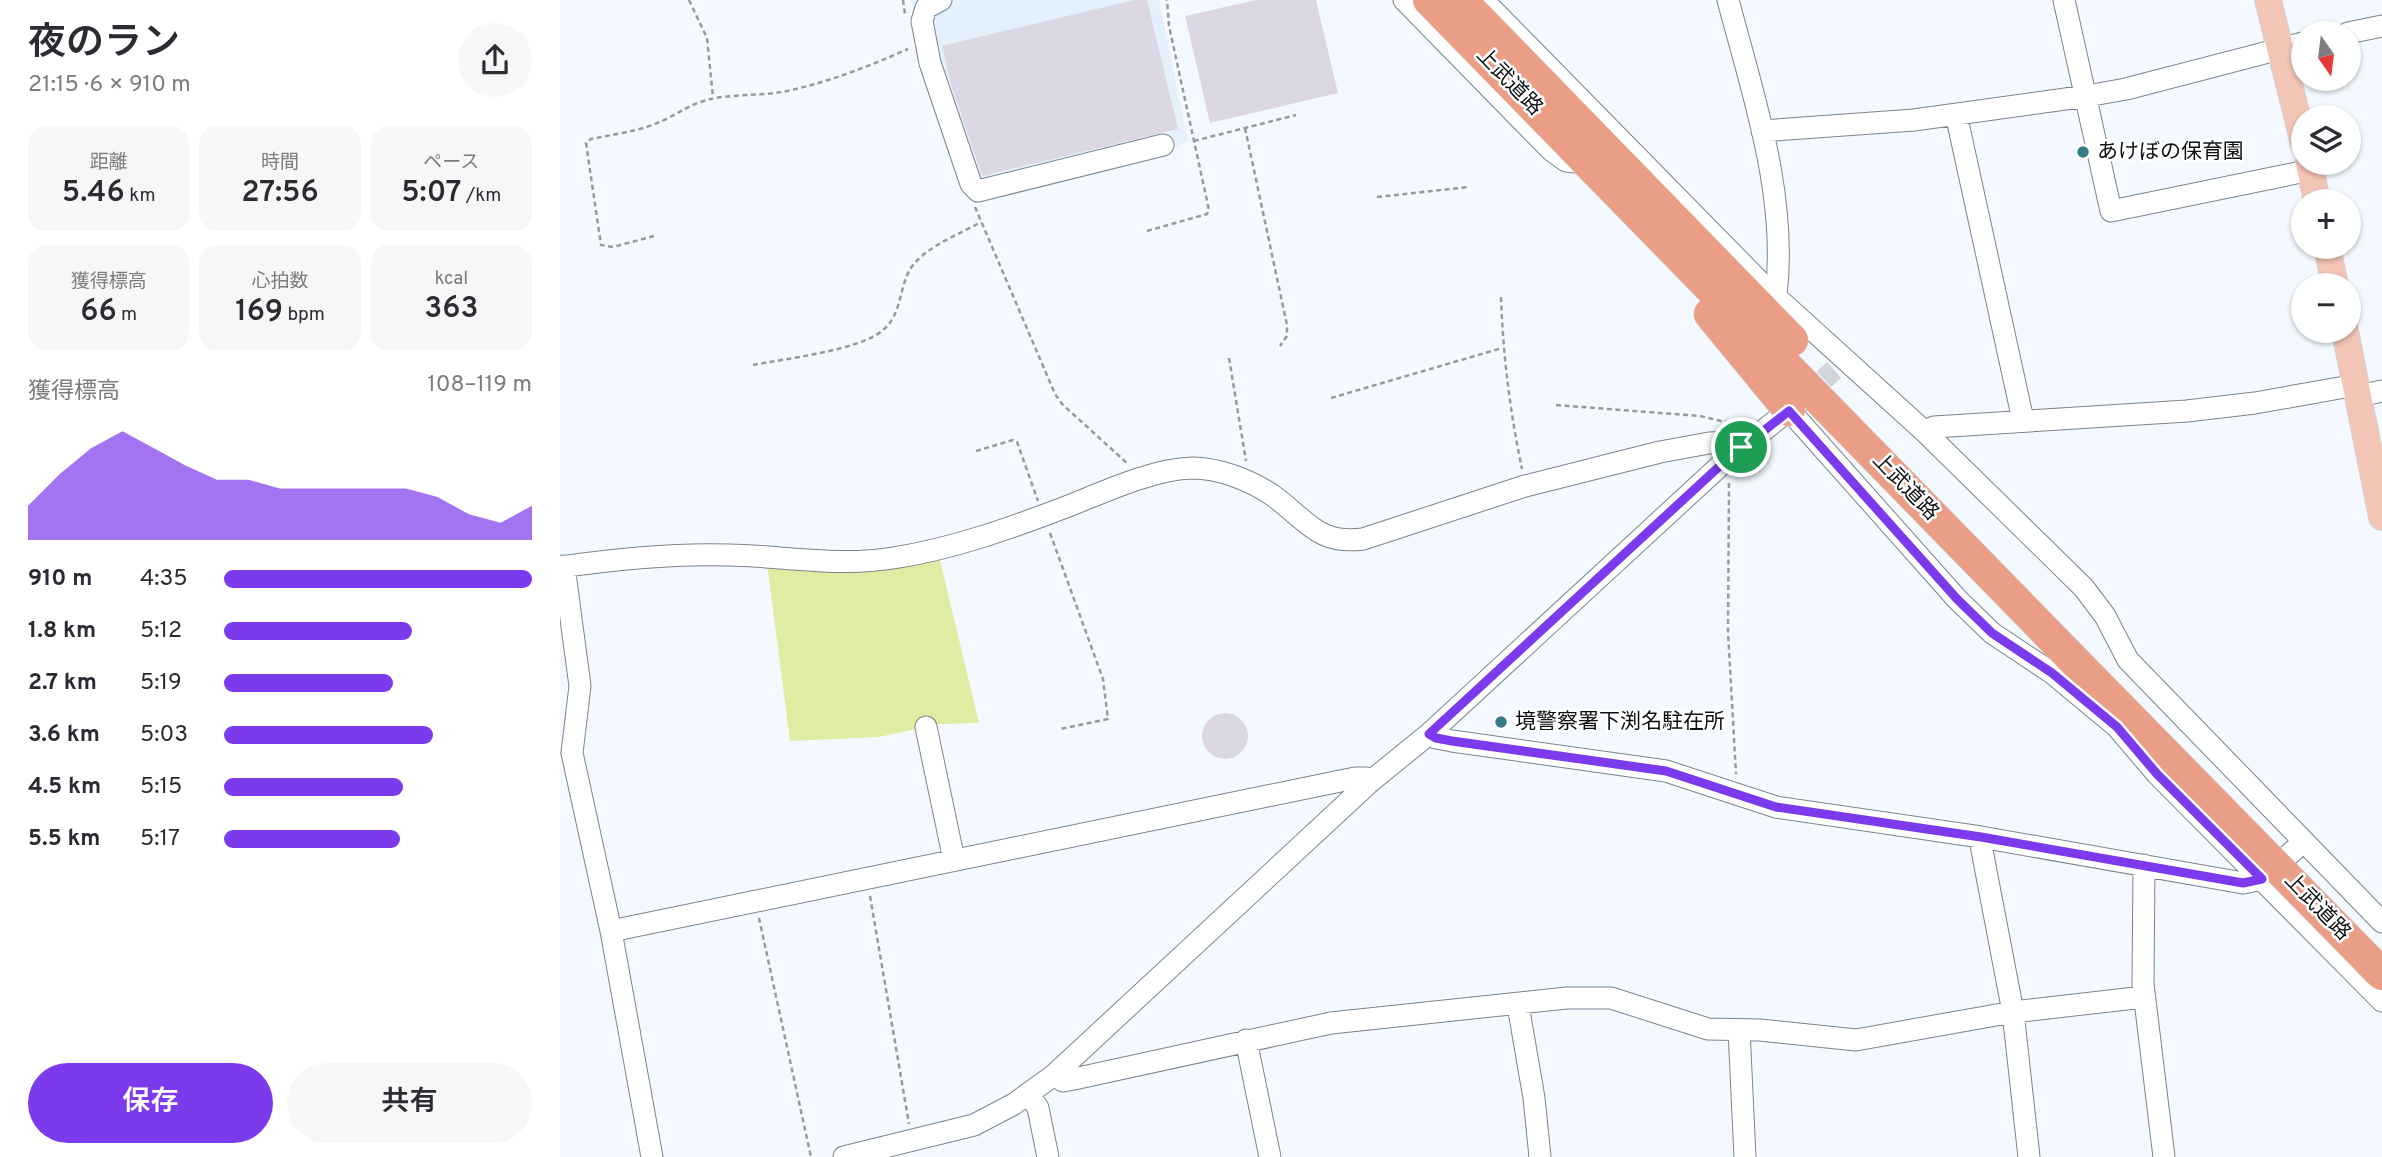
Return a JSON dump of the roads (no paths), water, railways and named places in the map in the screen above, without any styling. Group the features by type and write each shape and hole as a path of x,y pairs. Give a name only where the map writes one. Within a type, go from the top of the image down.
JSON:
{"highway":[{"name":"上武道路","path":"1429,0 1552,126 2063,634 2382,946"},
{"name":"上武道路","path":"1461,0 2382,974"},
{"path":"1552,126 1621,219 1795,406"}],"main road":[{"path":"2269,0 2291,44"},
{"path":"2349,343 2366,391 2382,517"}],"street":[{"path":"941,0 926,8 922,21 930,63 971,184 978,191 1163,145"},
{"path":"1404,0 1551,150 1566,161 1577,162"},
{"path":"1483,0 1709,232 1776,295 1840,365 1924,431 2084,587 2105,616 2128,660 2154,690 2303,842 2378,911"},
{"path":"1728,0 1762,131 1776,213 1776,295"},
{"path":"2064,0 2111,211 2291,170"},
{"path":"2361,30 2382,26"},
{"path":"1762,131 1914,120 2087,96 2126,89 2291,46"},
{"path":"1956,114 2024,420"},
{"path":"1924,431 1934,427 2024,420 2187,411 2366,391"},
{"path":"844,1157 974,1125 995,1116 1054,1075 1371,781 1429,734 1723,463 1795,406 1957,599 1992,633 2052,673 2117,727 2157,774 2382,1001"},
{"path":"652,1157 611,931 572,753 580,685 562,567 640,557 700,554 858,561 891,559 925,552 1044,515 1143,479 1194,468 1246,481 1273,496 1309,526 1326,536 1347,541 1363,539 1525,486 1660,452 1709,443 1746,443"},
{"path":"2117,727 2154,690"},
{"path":"926,727 954,860"},
{"path":"1429,734 1452,741 1666,771 1776,807 1981,837 2243,883 2262,879 2303,842"},
{"path":"611,931 1355,778 1371,781"},
{"path":"1981,837 2013,1012 2029,1157"},
{"path":"2144,865 2144,996 2164,1157"},
{"path":"1054,1075 1063,1081 1074,1079 1331,1023 1594,996 1611,998 1696,1026 1856,1040 2013,1012 2144,996"},
{"path":"1517,1005 1534,1098 1540,1157"},
{"path":"1739,1030 1745,1157"},
{"path":"1246,1040 1270,1157"},
{"path":"1029,1094 1038,1108 1048,1157"}],"tunnel":[{"path":"1801,400 1834,370"}],"place":[{"name":"あけぼの保育園","path":"2083,152"},
{"name":"境警察署下渕名駐在所","path":"1501,722"}]}
